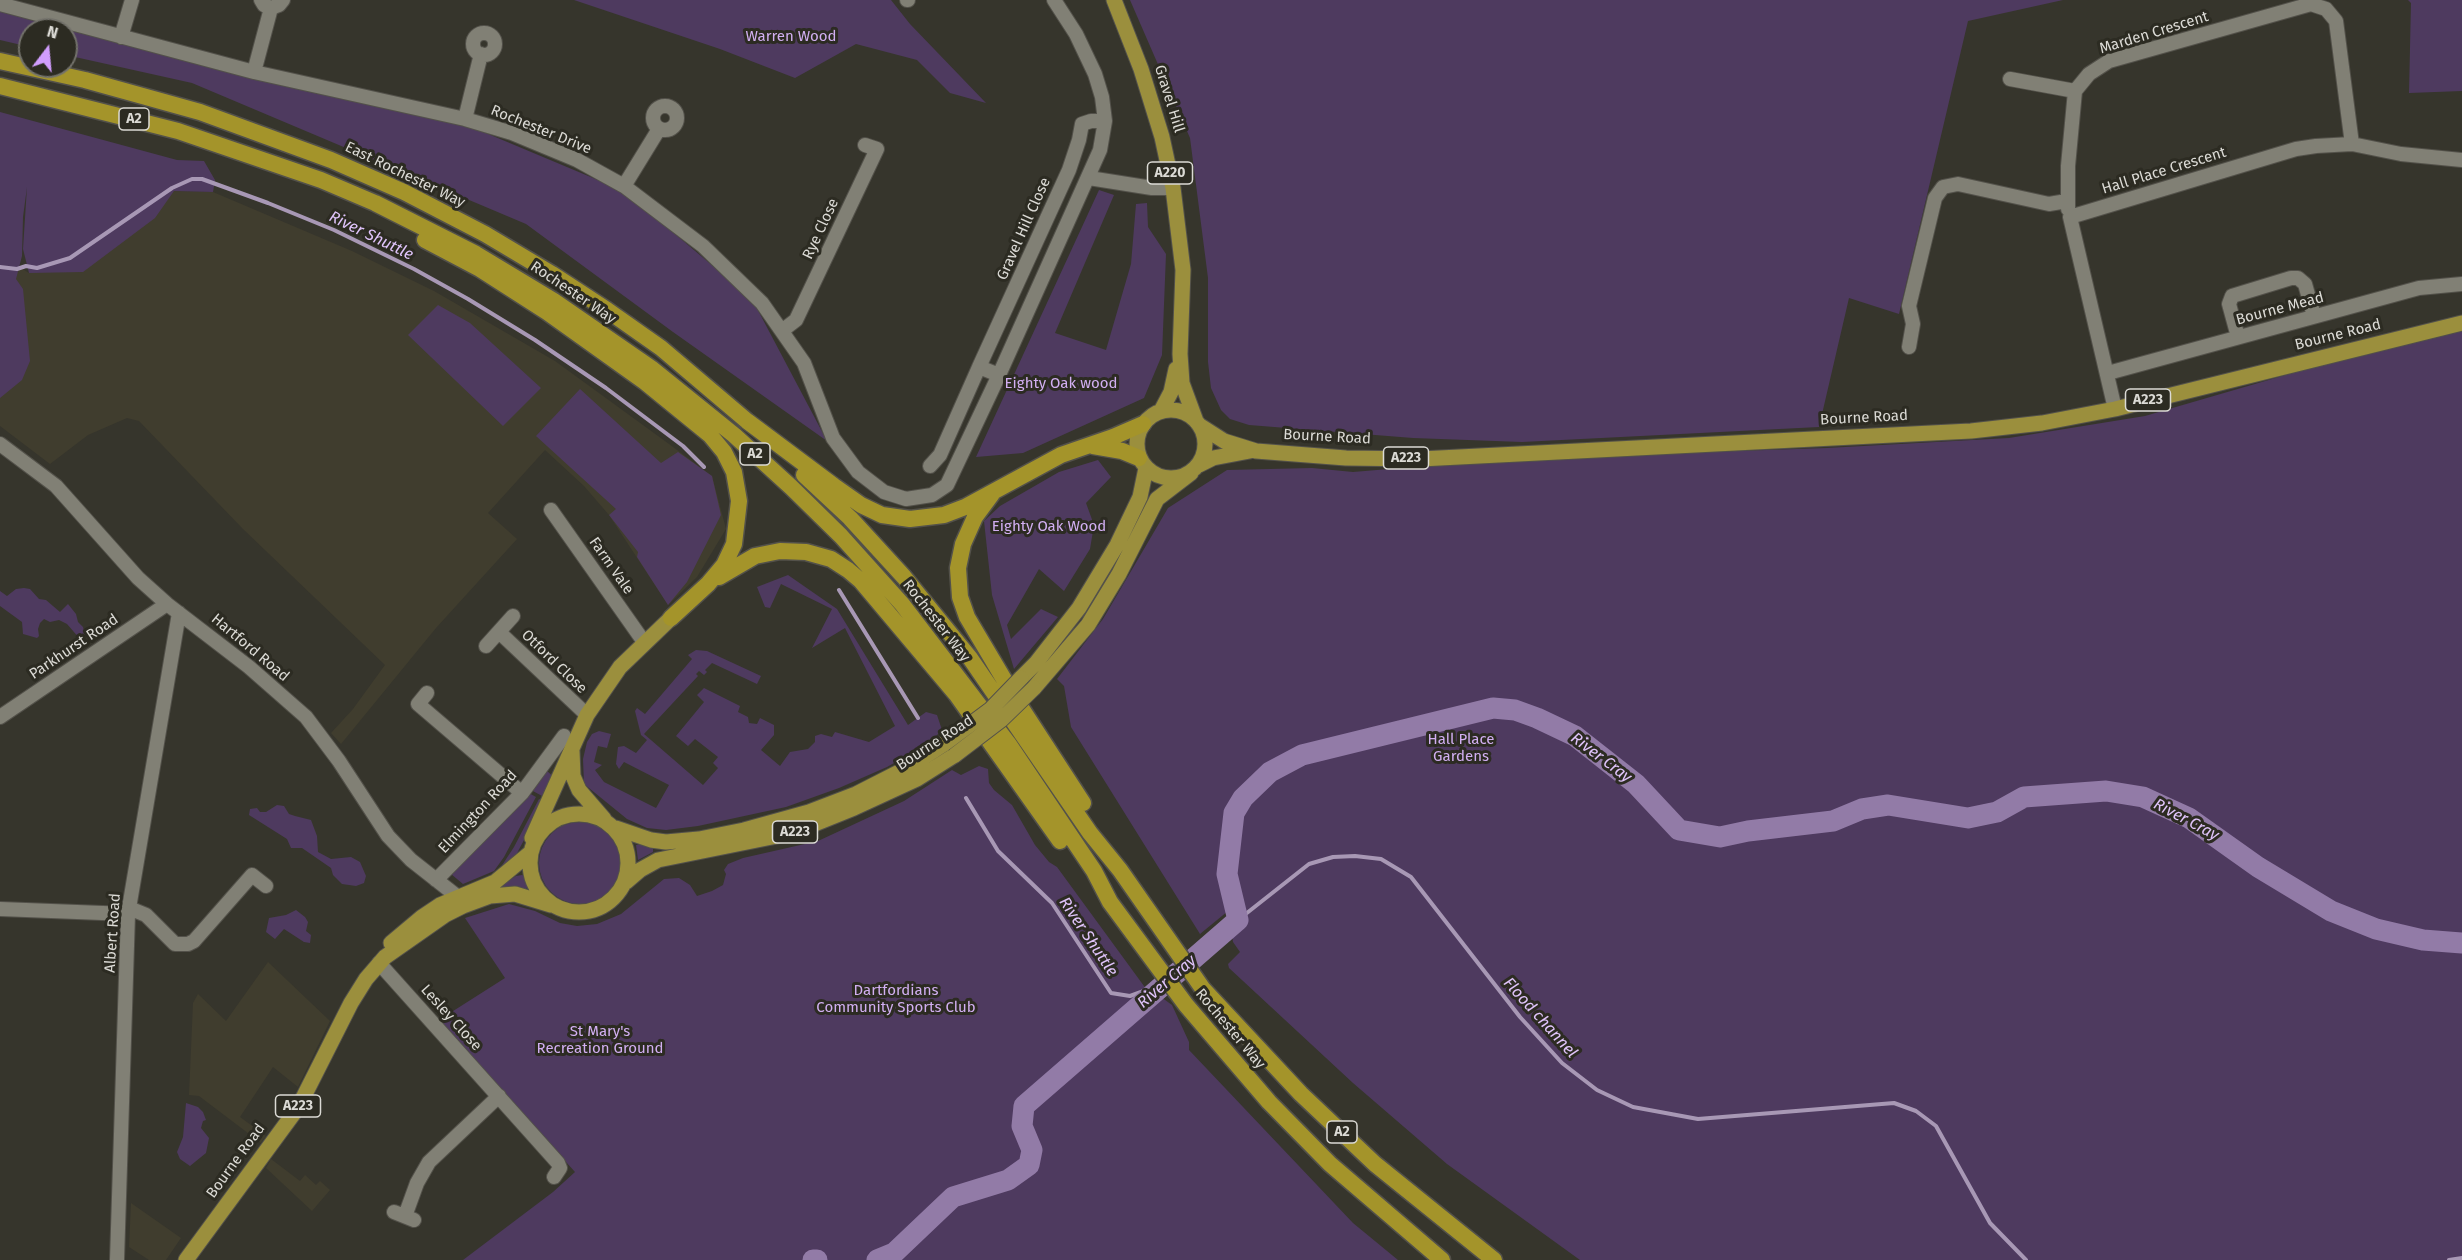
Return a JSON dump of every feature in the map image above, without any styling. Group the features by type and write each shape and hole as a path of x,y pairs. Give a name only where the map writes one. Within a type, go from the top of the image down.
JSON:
{"highway":[{"name":"East Rochester Way","path":"0,61 85,80 200,112 331,160 404,192 485,234 607,310 661,348 747,421"},
{"name":"A2","path":"0,86 178,131 266,161"},
{"path":"266,161 480,269 547,312 645,382 710,435 724,453 734,472 739,501 734,544 730,555 708,584 671,618"},
{"name":"Rochester Way","path":"266,161 321,180 375,203 516,277 651,368 734,435 791,487 841,536 902,604 1008,743 1094,871 1110,902 1186,1005 1269,1102 1330,1164 1442,1260"},
{"path":"747,421 861,505 882,515 910,519 944,515 1061,455 1143,424"},
{"name":"Rochester Way","path":"747,421 850,518 911,586 970,658 1090,833 1120,870 1203,989 1301,1094 1342,1133 1384,1171 1494,1260"},
{"path":"1086,445 1122,451 1143,463"},
{"path":"994,491 975,517 963,544 958,568 960,597 973,627 1018,703 1095,822 1120,870"},
{"path":"708,584 755,556 780,551 806,552 831,559 848,570 861,581 956,694 1086,877 1110,902"}],"main road":[{"name":"Gravel Hill","path":"1114,0 1141,69 1162,137 1173,188 1183,270 1180,354 1184,393 1198,423"},
{"name":"Bourne Road","path":"1198,423 1224,441 1256,450 1346,458 1442,458 1971,430 2042,423 2115,409 2462,323"},
{"name":"Gravel Hill","path":"1161,411 1171,392 1180,354"},
{"path":"1161,411 1179,411 1198,423 1206,442 1204,454 1195,469 1172,479 1154,474 1143,463 1137,441 1143,424 1161,411"},
{"name":"Bourne Road","path":"626,882 640,870 658,860 792,833 906,784 955,755 1001,720 1034,688 1088,625 1119,574 1157,499 1213,458 1256,450"},
{"name":"Bourne Road","path":"610,824 651,840 666,842 699,839 744,830 809,812 856,794 907,768 944,744 991,709 1022,678 1079,608 1117,545 1140,497 1143,463"},
{"path":"568,742 573,776 579,790 624,840 629,853 626,882 606,903 581,912 551,905 533,883 529,869 534,832 568,742 620,667 671,618"},
{"path":"530,851 539,835 559,818 573,814 587,815 610,824"},
{"name":"Bourne Road","path":"186,1260 294,1113 351,1003 382,960 391,943 422,917 458,897 495,882 530,851"},
{"name":"Bourne Road","path":"382,960 445,915 490,896 515,894 551,905"}],"street":[{"path":"121,37 132,0"},
{"path":"254,72 266,4 279,5 283,0"},
{"path":"980,367 999,375 1100,150 1105,122 1102,97 1095,74 1076,34 1054,0"},
{"name":"Rochester Drive","path":"0,4 254,72 465,119 512,134 577,160 624,186 703,246 762,303 804,363 833,438 858,472 884,492 906,499 932,495 947,485 999,375"},
{"name":"Marden Crescent","path":"2075,91 2089,74 2109,61 2310,4 2326,9 2336,21 2352,144"},
{"path":"465,119 481,54"},
{"path":"2010,79 2075,91 2067,201 2115,409"},
{"name":"Gravel Hill Close","path":"930,466 940,455 1069,170 1082,124 1091,121 1105,122"},
{"path":"624,186 659,129"},
{"name":"Hall Place Crescent","path":"2070,217 2296,149 2352,144 2401,154 2462,160"},
{"name":"Rye Close","path":"783,330 796,320 877,149 865,145"},
{"path":"1089,178 1152,188 1173,188"},
{"path":"1909,347 1913,324 1909,306 1935,198 1943,187 1958,184 2049,204 2067,201"},
{"path":"2238,337 2229,304 2235,293 2298,278 2305,284 2314,316"},
{"name":"Bourne Mead","path":"2108,373 2419,288 2462,284"},
{"name":"Hartford Road","path":"0,444 56,486 78,508 126,566 167,604 232,653 306,717 339,761 388,836 411,860 458,897"},
{"name":"Farm Vale","path":"551,510 644,642"},
{"name":"Parkhurst Road","path":"0,717 167,604"},
{"name":"Albert Road","path":"117,1260 129,911 179,613"},
{"name":"Otford Close","path":"486,646 513,616"},
{"name":"Otford Close","path":"499,632 586,715"},
{"path":"427,693 418,704 522,793"},
{"name":"Elmington Road","path":"436,880 522,793 568,742"},
{"path":"0,909 129,911 146,915 175,944 188,944 194,941 252,874 266,886"},
{"name":"Lesley Close","path":"382,960 558,1163 560,1168 554,1177"},
{"path":"404,1216 417,1183 429,1162 499,1096"}],"shaded area":[{"path":"174,191 213,192 352,251 434,291 555,361 669,444 712,476 726,529 697,577 668,605 609,515 584,486 545,450 488,513 517,539 436,628 341,744 331,733 353,709 385,665 243,529 139,421 127,418 88,435 50,464 0,426 0,255 29,273"},
{"path":"268,962 330,1021 298,1087 273,1067 240,1117 266,1136 261,1143 199,1096 189,1095 193,1003 198,994 226,1021"},
{"path":"271,1159 300,1181 305,1175 316,1185 320,1181 330,1190 312,1211 266,1168"},
{"path":"131,1203 181,1238 166,1260 149,1260 129,1247"}],"green space":[{"name":"Warren Wood","path":"574,0 891,0 910,24 986,103 950,93 917,60 856,44 795,78 720,49"},
{"path":"1130,0 2063,0 1968,21 1899,314 1849,298 1819,427 1522,442 1413,438 1249,425 1230,419 1221,410 1211,388 1208,362 1208,278 1190,138"},
{"path":"2408,0 2462,0 2462,91 2409,93 2411,3"},
{"path":"0,9 36,18 18,18 18,44 0,40"},
{"path":"78,28 462,123 624,191 752,299 827,441 526,224 192,83 78,58"},
{"path":"0,112 177,160 204,161 215,180 213,192 174,191 155,218 83,272 29,273 23,249 27,187 23,217 22,256 16,279 23,289 30,361 22,380 0,398"},
{"name":"Eighty Oak wood","path":"1099,190 1114,195 1055,333 1106,350 1131,264 1136,204 1147,203 1148,227 1166,254 1162,355 1144,398 1023,453 976,457"},
{"path":"438,305 470,323 541,388 503,426 408,335"},
{"name":"Hall Place Gardens","path":"2462,331 2462,1260 1580,1260 1447,1164 1353,1083 1229,968 1228,964 1240,952 1233,942 1228,911 1200,934 1071,727 1064,686 1057,679 1103,619 1168,508 1227,470 1312,468 1353,472 1520,458 1827,448 2009,438 2145,416 2303,370"},
{"path":"580,389 661,463 678,452 712,476 721,515 687,582 668,605 637,557 638,552 609,515 616,509 536,436"},
{"name":"Eighty Oak Wood","path":"1098,460 1111,477 1086,503 1094,525 1090,549 1064,591 1039,569 1007,625 1011,639 1041,609 1058,617 1014,669 992,595 984,521 1000,506 1059,472"},
{"path":"788,575 837,609 908,725 926,712 937,715 942,730 929,743 887,767 839,788 786,807 698,826 666,830 647,828 627,819 584,784 583,759 587,742 592,734 599,731 611,734 607,748 598,746 594,762 602,765 595,770 604,782 656,808 669,785 624,762 619,769 616,764 618,747 624,746 636,753 647,740 641,735 635,711 637,708 645,714 692,659 688,655 696,650 707,651 761,676 757,684 712,663 705,670 707,672 704,675 699,671 696,674 698,676 644,734 703,785 718,768 713,763 718,757 695,739 688,746 676,736 704,702 697,695 704,688 740,706 738,712 748,717 749,723 757,724 760,718 774,725 774,735 761,750 780,766 790,752 808,749 815,742 815,736 821,734 832,737 835,732 869,742 895,726 845,628 812,648 832,609 781,584 770,608 765,607 757,587"},
{"path":"16,589 30,589 39,599 46,600 60,612 68,604 83,627 85,636 80,639 67,624 59,620 50,622 44,619 40,623 37,638 23,634 22,622 0,606 0,591 7,596"},
{"path":"979,766 988,769 989,783 994,790 1012,805 1035,845 1049,862 1057,867 1152,997 1161,997 1172,1005 1189,1042 1189,1050 1353,1223 1398,1260 463,1260 553,1192 575,1172 439,1020 505,978 465,918 509,904 535,911 560,923 577,926 597,924 621,914 664,879 679,878 690,885 697,896 723,885 726,874 724,870 728,864 743,858 818,841 904,801 952,770 961,775"},
{"path":"547,771 554,777 544,797 531,790"},
{"path":"529,793 536,797 494,871 463,884 451,874 453,871"},
{"path":"539,799 542,800 538,814 516,855 506,870 497,873 514,847"},
{"path":"277,805 284,806 289,814 311,820 317,836 318,852 331,859 351,857 360,862 366,876 364,883 356,886 342,884 333,875 331,868 302,848 291,848 287,839 249,815 250,809 257,808 260,812 266,812"},
{"path":"580,822 596,825 609,834 618,847 621,863 618,879 609,892 596,901 580,904 564,901 551,892 542,879 539,863 542,847 551,834 564,825"},
{"path":"636,845 653,846 653,852 638,860"},
{"path":"516,876 527,877 530,884 526,889 494,890"},
{"path":"296,910 308,922 306,931 311,935 310,943 304,942 284,929 275,939 266,932 269,918 286,915"},
{"path":"186,1103 198,1107 203,1112 206,1120 203,1121 201,1128 209,1138 206,1153 190,1166 180,1159 177,1152 183,1137"}],"waterway":[{"name":"River Shuttle","path":"0,267 37,268 70,258 172,188 192,179 202,179 334,230 414,269 468,299 535,340 606,388 683,446 704,467"},
{"name":"River Shuttle","path":"839,590 918,718"},
{"name":"River Cray","path":"877,1260 894,1253 953,1197 1008,1180 1029,1165 1032,1150 1022,1126 1024,1106 1238,920 1227,874 1234,813 1243,798 1270,772 1302,755 1493,708 1515,710 1575,736 1636,784 1679,830 1720,837 1748,831 1833,821 1862,809 1888,805 1968,818 1997,812 2024,797 2106,791 2143,797 2189,818 2258,867 2331,911 2376,929 2423,940 2462,943"},
{"name":"River Shuttle","path":"966,798 998,851 1052,903 1111,993 1130,996 1163,984"},
{"name":"Flood channel","path":"1238,920 1309,864 1333,857 1355,856 1381,859 1411,877 1520,1017 1562,1063 1597,1090 1633,1107 1698,1119 1894,1103 1916,1111 1936,1126 1990,1223 2026,1260"},
{"name":"Flood channel","path":"2449,1260 2462,1258"}],"park label":[{"name":"Dartfordians Community Sports Club","path":"896,1000"},
{"name":"St Mary's Recreation Ground","path":"600,1040"}]}
